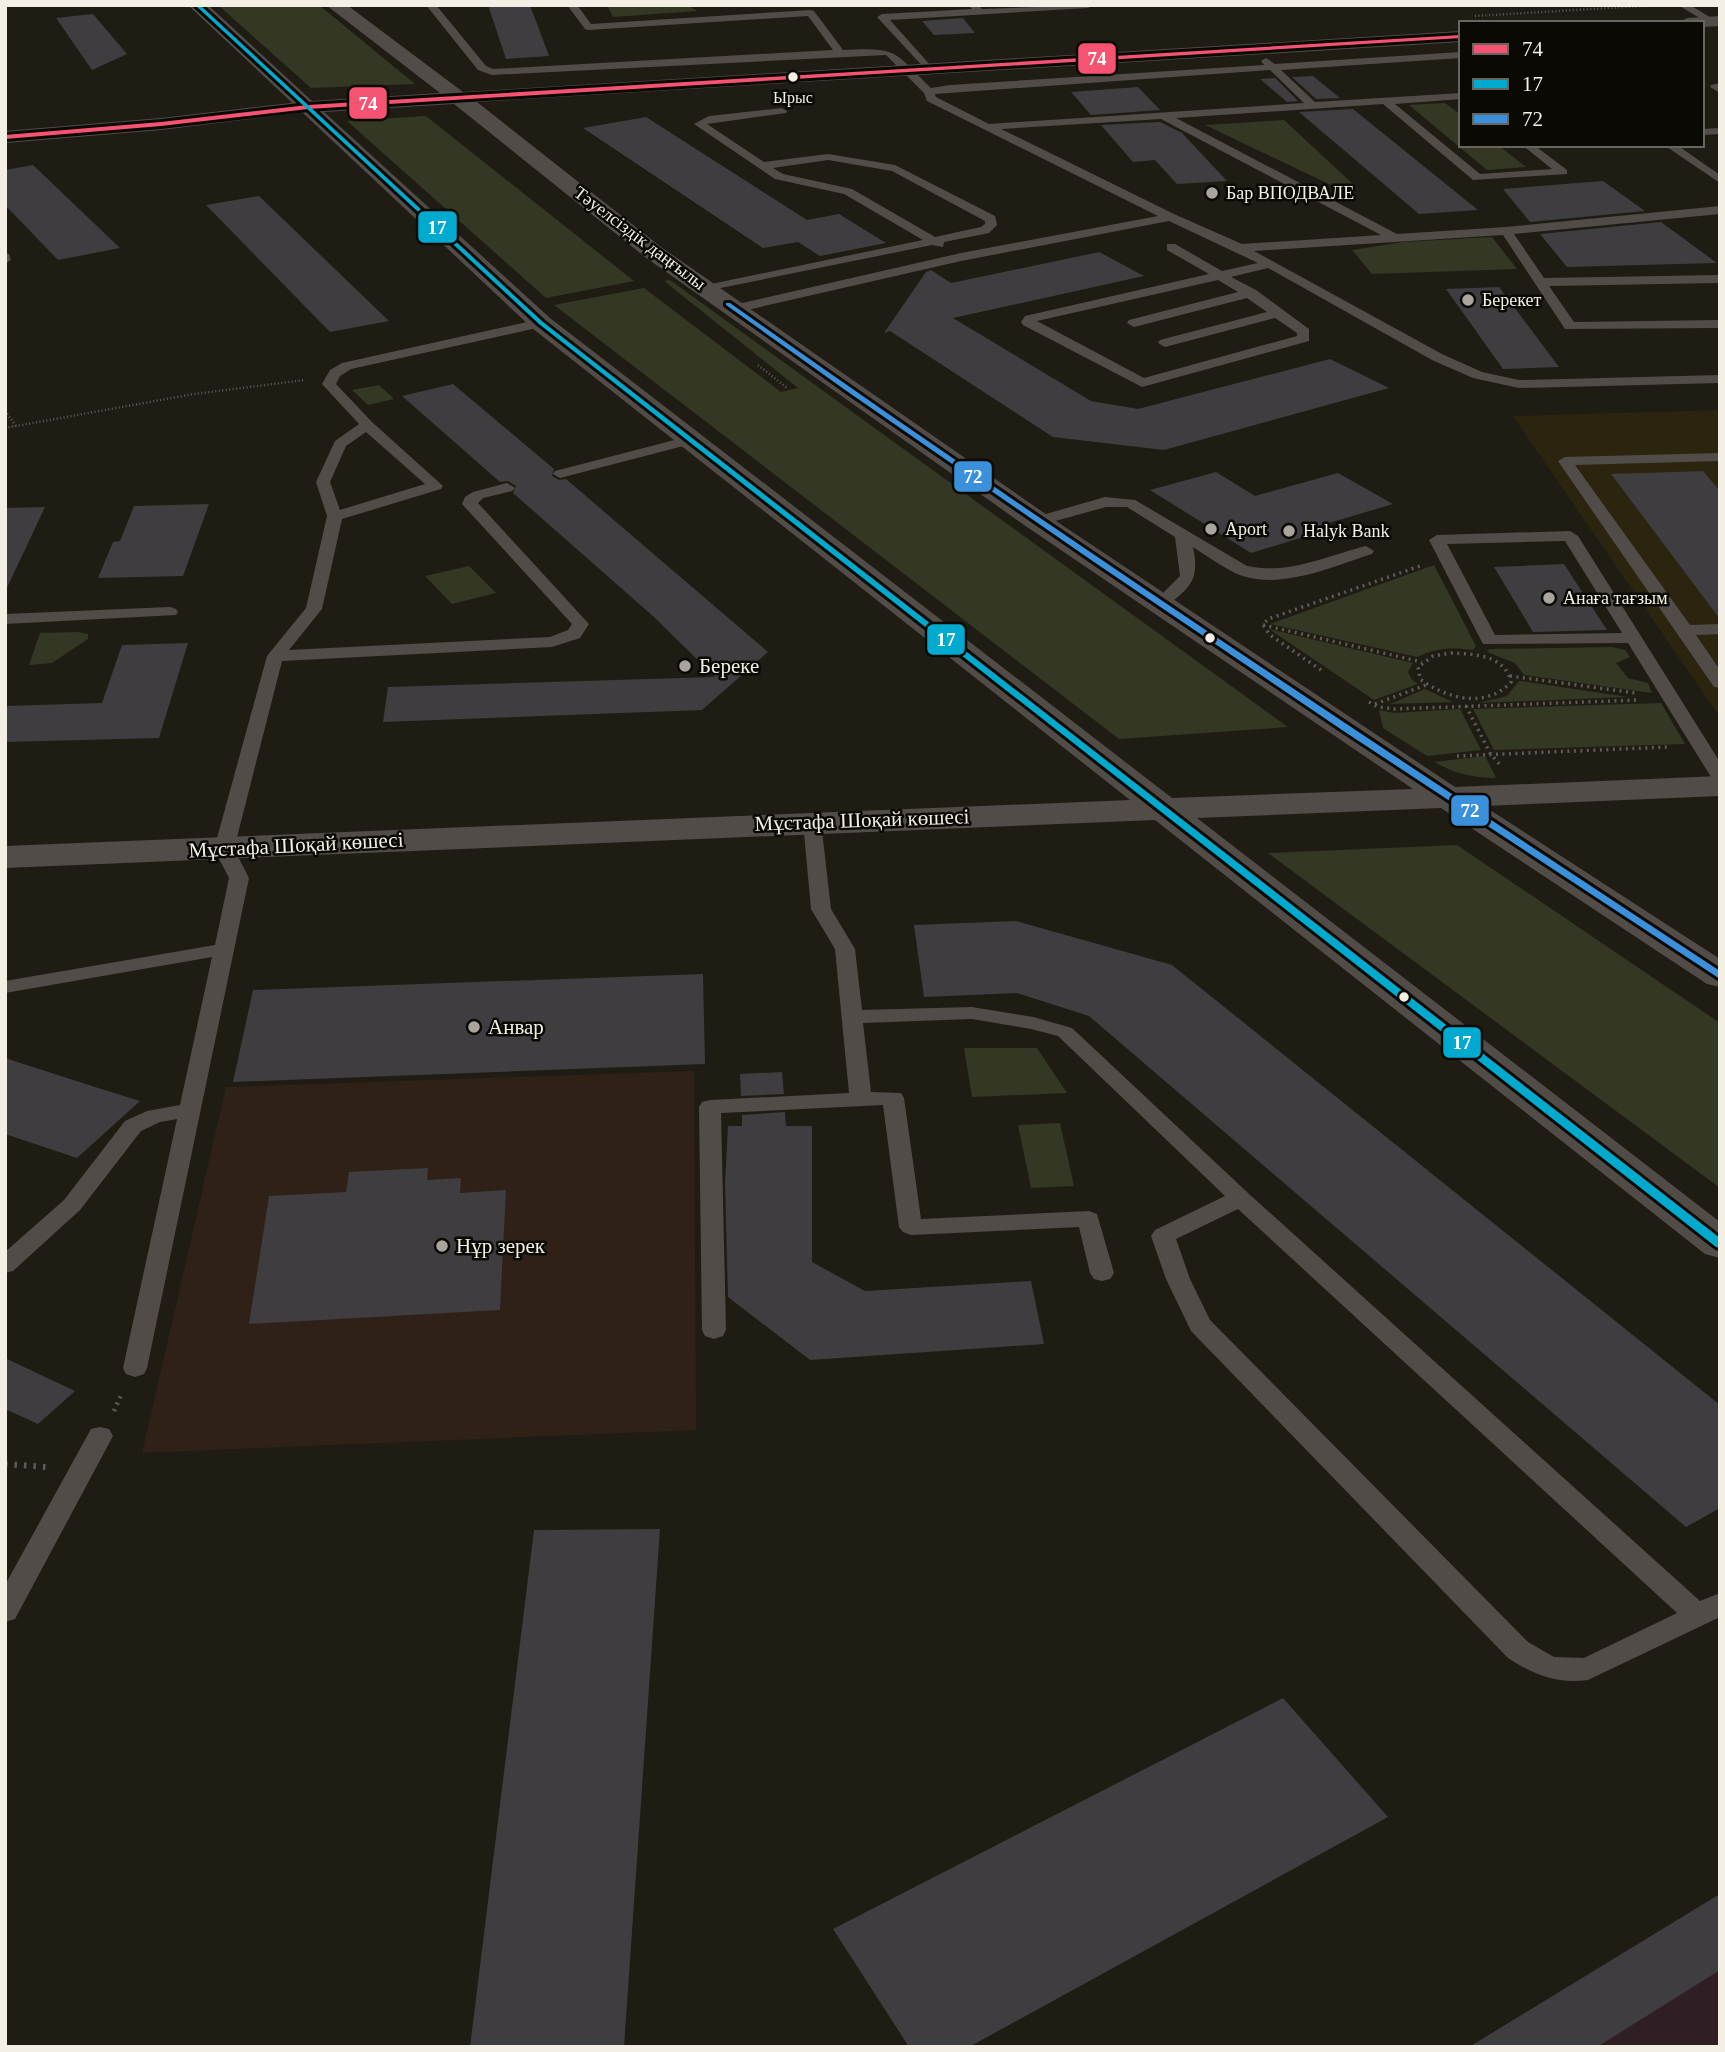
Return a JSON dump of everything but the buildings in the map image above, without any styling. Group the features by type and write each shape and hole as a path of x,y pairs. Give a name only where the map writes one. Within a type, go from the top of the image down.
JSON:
{"street":[{"path":"197,5 541,323 1158,808 1206,841 1720,1244"},
{"name":"Тәуелсіздік даңғылы","path":"335,5 459,98 653,251 734,309 1037,521 1446,796 1720,976"},
{"path":"5,136 161,124 309,107 1459,36"},
{"name":"Мұстафа Шоқай көшесі","path":"5,857 1720,786"}],"lane":[{"path":"431,5 482,68 492,72 911,50"},
{"path":"572,5 588,27 811,13 840,53"},
{"path":"734,5 749,17"},
{"path":"872,5 927,68"},
{"path":"882,17 976,8 1088,5"},
{"path":"1683,5 1715,21"},
{"path":"1252,48 1313,106"},
{"path":"885,52 929,92 931,99 1170,217 1240,248 1437,357 1478,375 1519,384 1720,379"},
{"path":"929,92 950,88 1459,55"},
{"path":"987,127 1459,96"},
{"path":"1385,101 1477,178 1563,172 1530,147"},
{"path":"782,111 709,119 699,124 779,177 848,191 961,257"},
{"path":"1164,116 1397,239"},
{"path":"1672,147 1720,180"},
{"path":"706,289 985,230 991,225 991,219 895,168 828,157 760,166"},
{"path":"1240,248 1506,231 1720,210"},
{"path":"734,309 961,257 1170,217"},
{"path":"1506,231 1570,326 1720,324"},
{"path":"1171,247 1223,275 1251,293 1304,332 1304,338 1203,369 1142,383 1028,322 1030,319 1223,275 1270,264"},
{"path":"1539,282 1720,279"},
{"path":"1134,323 1251,293"},
{"path":"1165,343 1278,313"},
{"path":"335,516 436,486 367,425 329,384 335,373 347,366 541,323"},
{"path":"135,1368 239,878 225,849 275,656 314,609 335,516 323,482 340,444 367,425"},
{"path":"560,474 690,440"},
{"path":"1720,457 1565,461 1720,684"},
{"path":"275,656 552,642 574,634 582,624 470,504 470,500 478,495 507,488"},
{"path":"1037,521 1119,501 1130,503 1242,570 1262,576 1282,576 1366,551"},
{"path":"1160,604 1188,580 1190,572 1183,536"},
{"path":"1634,638 1489,640 1437,540 1570,536 1634,638 1700,746 1720,777"},
{"path":"5,619 170,612"},
{"path":"1685,631 1720,629"},
{"path":"812,822 821,909 845,949 861,1100"},
{"path":"5,987 224,950"},
{"path":"853,1017 972,1013 1032,1023 1065,1032 1240,1198 1708,1609 1588,1669 1569,1672 1543,1668 1517,1650 1199,1325 1178,1279 1163,1236 1240,1198"},
{"path":"714,1330 710,1107 893,1098 911,1227 1089,1219 1102,1273"},
{"path":"5,1265 72,1205 133,1126 155,1116 190,1110"},
{"path":"5,1611 100,1436"}],"path":[{"path":"5,428 194,394 333,377"},
{"path":"5,411 16,426"},
{"path":"1263,625 1268,619 1446,557"},
{"path":"1263,625 1422,662 1439,654 1464,653 1489,659 1506,669 1510,676 1507,688 1489,696 1476,698 1448,695 1426,685 1417,673 1422,662"},
{"path":"1263,625 1270,635 1324,671"},
{"path":"1510,676 1671,698"},
{"path":"1374,705 1426,685"},
{"path":"1367,701 1395,709 1671,698"},
{"path":"1465,706 1489,753 1507,772"},
{"path":"1457,756 1700,746"},
{"path":"100,1436 135,1368"}],"shaded area":[{"path":"1720,410 1720,713 1717,713 1513,416"},
{"name":"Нұр зерек","path":"694,1071 696,1430 142,1453 226,1087"},
{"path":"1720,1894 1720,2047 1469,2047 1691,1911"}],"green space":[{"path":"218,5 319,5 415,84 311,88"},
{"path":"607,5 687,5 697,11 613,17"},
{"path":"1445,103 1459,114 1459,147 1409,105"},
{"path":"426,116 634,281 546,298 347,121"},
{"path":"1284,120 1354,185 1333,186 1205,125"},
{"path":"1459,147 1501,147 1526,167 1487,170"},
{"path":"1492,237 1517,269 1372,274 1352,250 1403,242"},
{"path":"670,280 1288,727 1119,739 554,305 644,288 781,392 798,388 664,281"},
{"path":"379,385 394,399 368,405 352,390"},
{"path":"1434,565 1476,646 1473,650 1444,649 1417,657 1270,624"},
{"path":"469,566 496,593 452,604 425,576"},
{"path":"1269,629 1413,663 1408,672 1418,684 1374,700"},
{"path":"40,633 88,634 88,639 52,663 29,665"},
{"path":"1612,647 1625,650 1630,657 1616,663 1628,678 1648,683 1652,693 1524,675 1515,663 1487,652 1489,649"},
{"path":"1519,681 1628,697 1478,703 1507,696"},
{"path":"1425,689 1453,702 1390,704"},
{"path":"1661,703 1685,744 1494,750 1473,709"},
{"path":"1460,709 1481,750 1427,756 1383,728 1379,710 1394,713"},
{"path":"1485,756 1496,778 1464,774 1434,762"},
{"path":"1457,845 1720,1023 1720,1188 1268,853"},
{"path":"964,1048 1037,1048 1067,1093 972,1097"},
{"path":"1060,1123 1074,1186 1031,1188 1018,1125"}],"transit line":[{"name":"17","path":"197,5 541,323 1720,1244"},
{"name":"74","path":"5,137 161,124 308,107 1459,36"},
{"name":"72","path":"728,304 1096,561 1720,976"}],"place":[{"name":"Ырыс","path":"793,77"},
{"name":"Бар ВПОДВАЛЕ","path":"1212,193"},
{"name":"Берекет","path":"1468,300"},
{"name":"Aport","path":"1211,529"},
{"name":"Halyk Bank","path":"1289,531"},
{"name":"Анаға тағзым","path":"1549,598"},
{"name":"Береке","path":"685,666"},
{"name":"Анвар","path":"474,1027"},
{"name":"Нұр зерек","path":"442,1246"}]}
